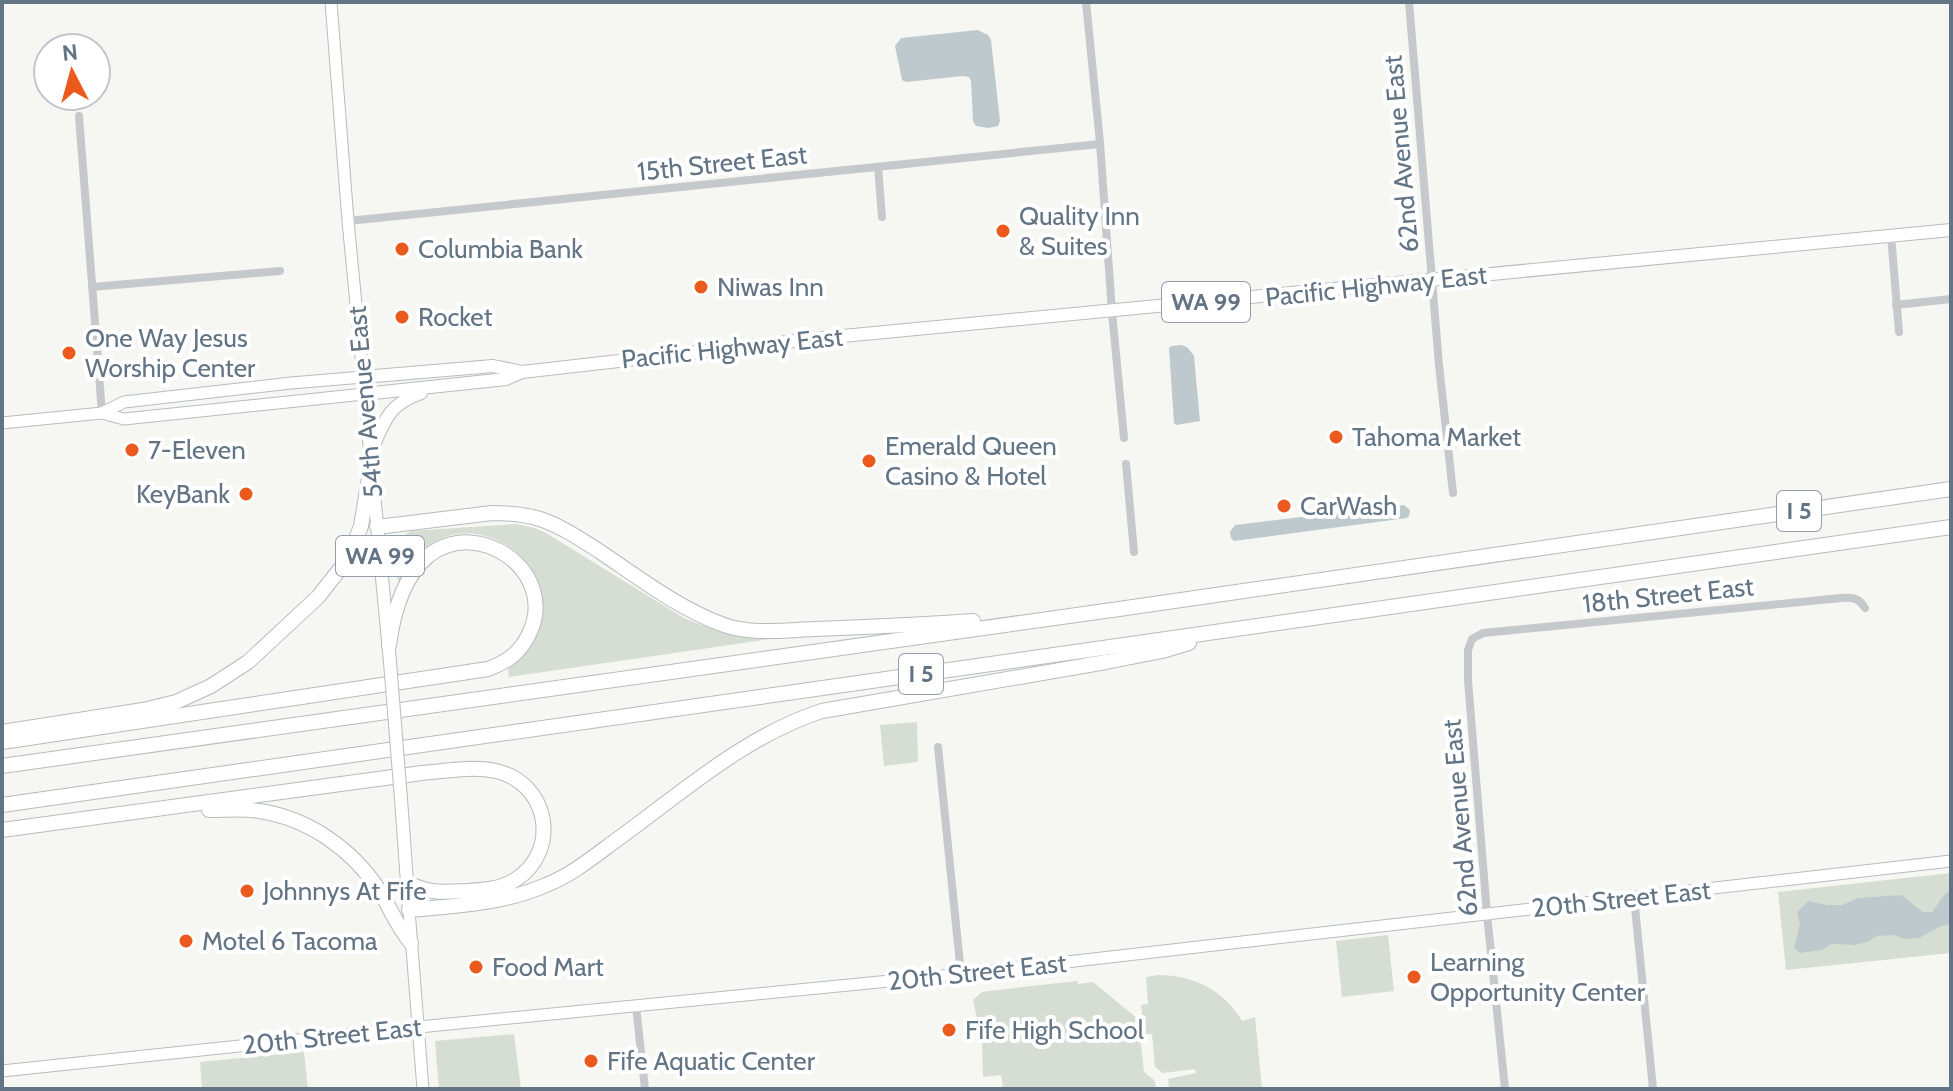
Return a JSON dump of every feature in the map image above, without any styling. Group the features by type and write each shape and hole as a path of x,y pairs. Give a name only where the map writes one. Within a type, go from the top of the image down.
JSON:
{"highway":[{"path":"2,732 176,702 211,686 248,662 327,588 344,564 361,526 370,460"},
{"name":"I 5","path":"2,766 1951,489"},
{"path":"377,527 492,513 511,513 542,520 584,541 674,600 724,625 740,629 912,626 1119,609"},
{"name":"I 5","path":"2,805 1951,527"},
{"path":"2,742 488,669 513,656 530,632 535,605 531,585 519,565 502,550 469,542 439,549 419,566 405,588 392,624 389,645"},
{"path":"409,910 490,901 547,885 591,858 737,752 803,717 822,711 1162,651 1235,629"},
{"path":"2,830 422,773 483,770 504,774 530,789 541,811 544,834 538,855 524,874 503,887 476,891 435,893 408,883"},
{"path":"149,810 259,811 309,826 349,855 366,873 398,928 411,943"}],"main road":[{"name":"54th Avenue East","path":"331,2 348,221 389,645 423,1089"},
{"name":"Pacific Highway East","path":"102,413 124,419 506,379 522,372 822,338 1949,231"},
{"name":"Pacific Highway East","path":"2,423 102,413 124,402 291,383 493,366 522,372"},
{"path":"370,460 391,410 405,398 445,386"},
{"name":"20th Street East","path":"2,1071 961,974 1951,861"}],"street":[{"path":"1086,2 1124,438"},
{"name":"62nd Avenue East","path":"1409,2 1440,375 1453,493"},
{"path":"79,116 102,413"},
{"name":"15th Street East","path":"348,221 1100,144"},
{"path":"878,167 882,217"},
{"path":"1891,235 1899,332"},
{"path":"92,287 280,271"},
{"path":"1896,305 1951,299"},
{"path":"1126,464 1134,552"},
{"name":"18th Street East","path":"1472,639 1483,633 1853,597 1865,608"},
{"name":"62nd Avenue East","path":"1472,639 1467,665 1505,1089"},
{"path":"938,747 961,974"},
{"path":"1634,897 1653,1089"},
{"path":"636,1006 645,1089"}],"shaded area":[{"path":"978,30 991,40 1000,121 998,126 989,128 976,126 973,121 969,77 906,82 902,80 895,46 901,38"},
{"path":"1182,345 1194,356 1200,421 1176,425 1169,348"},
{"path":"1404,505 1410,510 1407,518 1234,541 1231,538 1230,532 1235,525"},
{"path":"516,524 546,533 684,618 716,629 771,639 509,677 508,669 536,637 543,604 535,574 514,550 486,536 455,534 425,548 399,582 394,561 400,541 411,531"},
{"path":"917,722 918,762 884,766 880,725"},
{"path":"1951,873 1951,953 1786,970 1778,892"},
{"path":"1951,890 1951,924 1919,938 1877,936 1856,945 1831,944 1822,950 1800,953 1794,948 1800,924 1797,912 1808,901 1842,905 1858,898 1901,895 1923,912 1932,912"},
{"path":"1388,935 1394,991 1342,997 1336,941"},
{"path":"1159,975 1195,981 1217,993 1242,1021 1255,1017 1262,1089 1169,1089 1168,1079 1196,1073 1195,1069 1163,1073 1155,1067 1152,1034 1144,1034 1141,1005 1148,1004 1146,977"},
{"path":"1077,981 1078,984 1093,982 1138,1019 1144,1072 1154,1080 1154,1089 1003,1089 1001,1075 983,1077 982,1041 973,1000 982,992"},
{"path":"514,1034 521,1089 439,1089 435,1041"},
{"path":"304,1052 308,1089 202,1089 200,1062"}],"place":[{"name":"Quality Inn & Suites","path":"1003,231"},
{"name":"Columbia Bank","path":"402,249"},
{"name":"Niwas Inn","path":"701,287"},
{"name":"Rocket","path":"402,317"},
{"name":"One Way Jesus Worship Center","path":"69,353"},
{"name":"Tahoma Market","path":"1336,437"},
{"name":"7-Eleven","path":"132,450"},
{"name":"Emerald Queen Casino & Hotel","path":"869,461"},
{"name":"KeyBank","path":"246,494"},
{"name":"CarWash","path":"1284,506"},
{"name":"Johnnys At Fife","path":"247,891"},
{"name":"Motel 6 Tacoma","path":"186,941"},
{"name":"Food Mart","path":"476,967"},
{"name":"Learning Opportunity Center","path":"1414,977"},
{"name":"Fife High School","path":"949,1030"},
{"name":"Fife Aquatic Center","path":"591,1061"}]}
